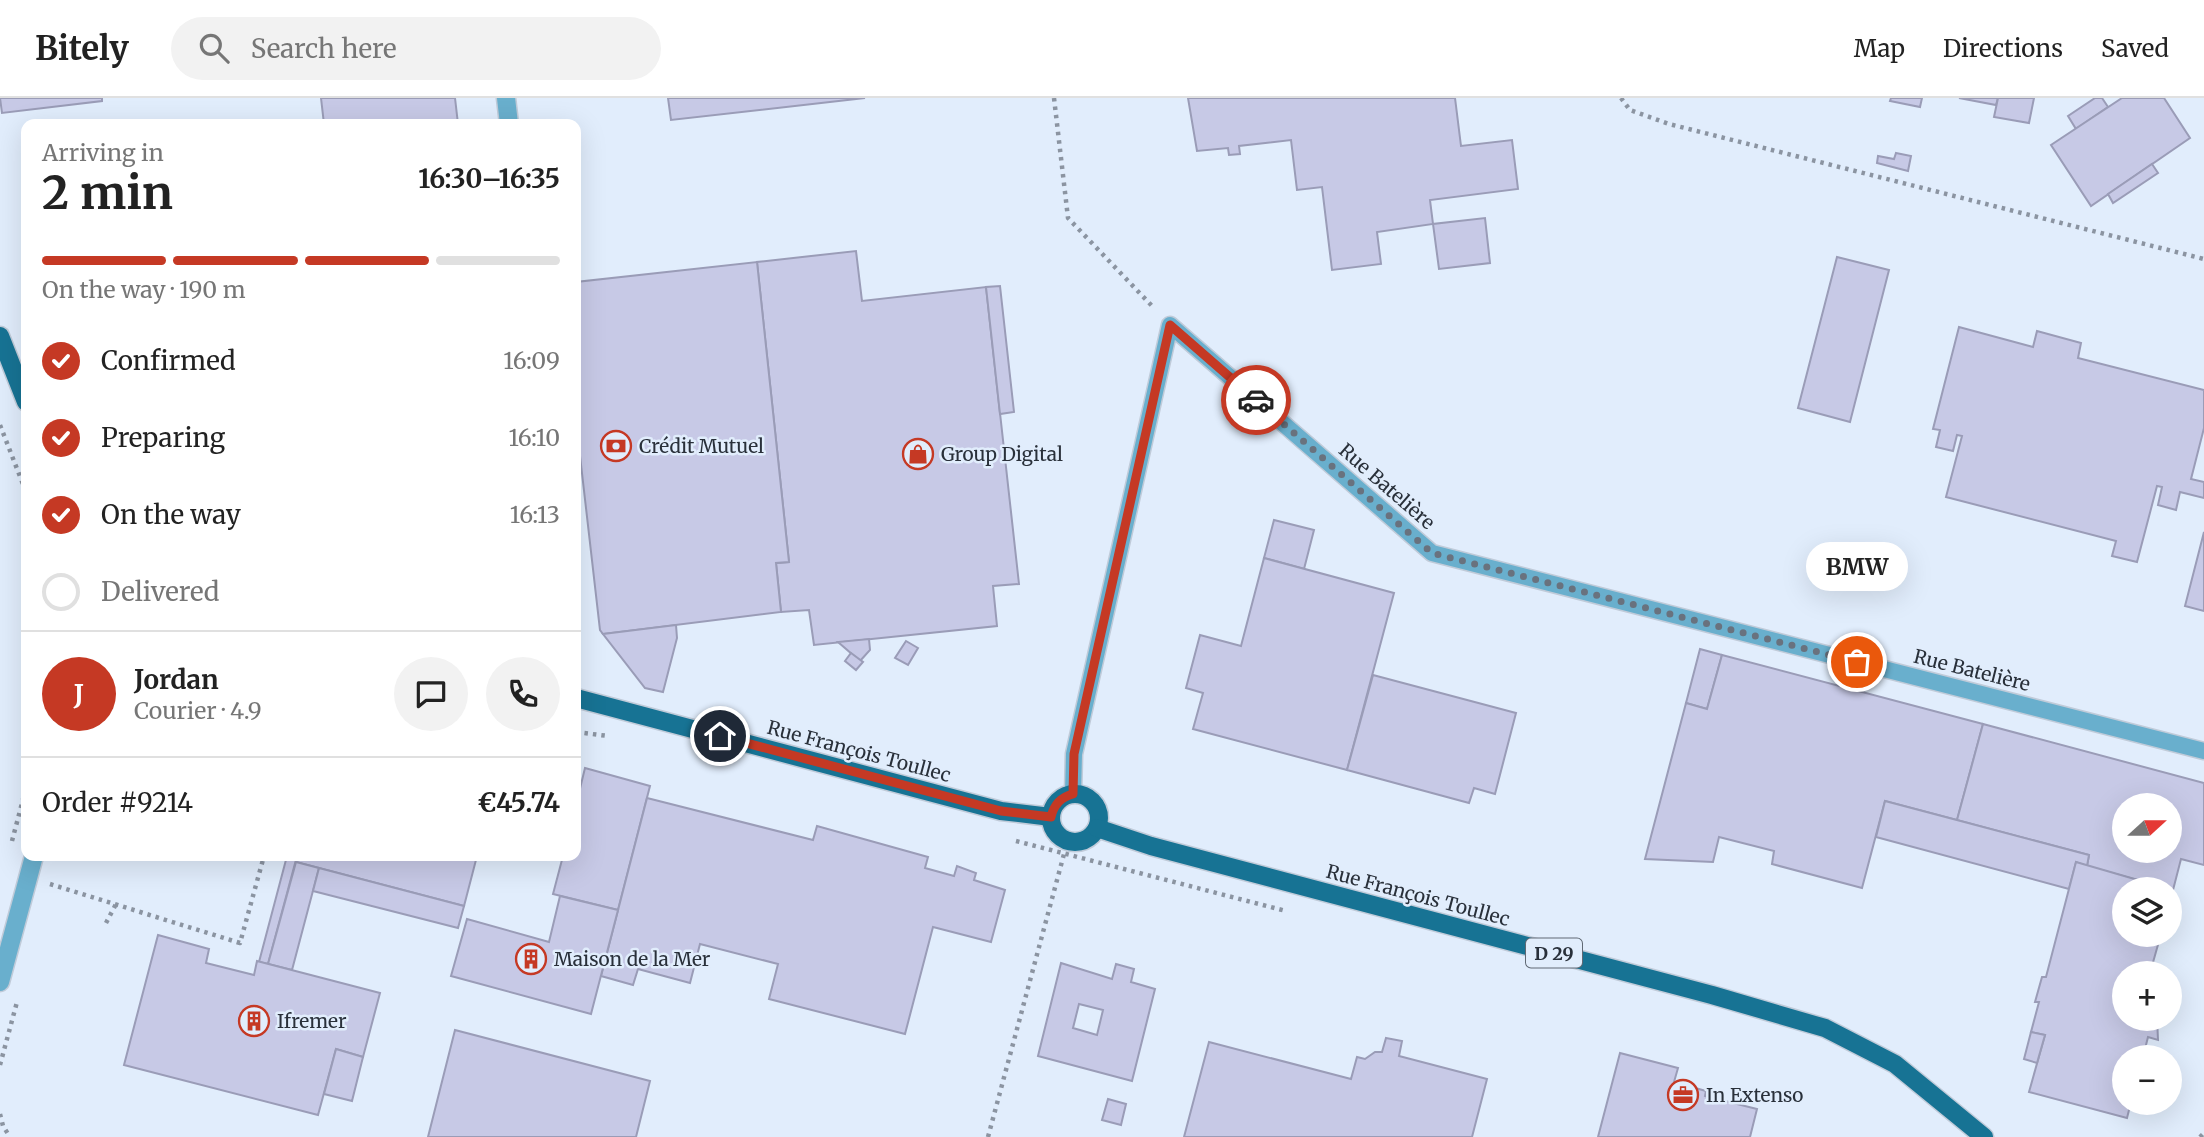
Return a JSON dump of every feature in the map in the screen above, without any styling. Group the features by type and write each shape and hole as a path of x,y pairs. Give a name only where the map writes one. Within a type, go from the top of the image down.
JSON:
{"main road":[{"path":"0,336 21,389"},
{"name":"Rue François Toullec","path":"581,699 1001,811 1051,817"},
{"path":"1073,794 1086,797 1099,816 1097,828 1090,837 1073,842 1057,834 1051,817 1057,803 1073,794"},
{"name":"Rue François Toullec","path":"1097,828 1151,846 1712,995 1825,1028 1895,1064 1984,1137"}],"street":[{"path":"506,98 508,119"},
{"path":"0,982 33,861"}],"lane":[{"name":"Rue Batelière","path":"1170,325 1432,553 2204,751"},
{"path":"1073,794 1074,754 1170,325"}],"path":[{"path":"1054,98 1068,218 1170,325"},
{"path":"1621,98 1630,110 1669,124 2204,259"},
{"path":"0,425 21,479"},
{"path":"581,733 613,737"},
{"path":"10,849 21,807"},
{"path":"1010,840 1294,914"},
{"path":"988,1137 1064,854"},
{"path":"49,884 240,943 263,861"},
{"path":"106,923 116,904"},
{"path":"0,1114 10,1137"},
{"path":"2200,1137 2204,1133"}],"building":[{"path":"0,98 102,98 102,101 2,113"},
{"path":"321,98 455,98 457,119 323,119"},
{"path":"668,98 865,98 671,120"},
{"path":"1188,98 1455,98 1461,146 1512,140 1518,189 1430,200 1433,224 1377,232 1381,264 1332,270 1322,187 1297,190 1291,140 1239,146 1240,154 1229,155 1228,148 1197,151"},
{"path":"1891,98 1922,98 1920,107 1890,101"},
{"path":"1959,98 1998,98 1996,105"},
{"path":"1998,98 2034,98 2029,123 1994,117"},
{"path":"2095,98 2102,98 2108,107 2076,129 2068,116"},
{"path":"2122,98 2164,98 2190,138 2091,206 2051,145"},
{"path":"1896,153 1911,156 1908,171 1877,163 1878,156 1894,159"},
{"path":"2152,164 2158,173 2113,203 2108,194"},
{"path":"1485,218 1490,263 1439,269 1433,224"},
{"path":"856,251 862,301 986,287 1019,584 993,586 997,626 814,645 809,610 781,612 776,563 789,562 757,262"},
{"path":"1837,257 1889,270 1850,422 1798,408"},
{"path":"757,262 789,562 776,563 781,612 603,634 600,630 581,465 581,281"},
{"path":"1000,286 1014,412 1000,414 986,287"},
{"path":"1959,327 2033,347 2037,331 2081,343 2078,358 2204,390 2204,428 2191,479 2204,482 2204,498 2180,492 2176,510 2158,505 2162,487 2157,486 2137,562 2112,556 2116,541 1946,497 1962,436 1957,435 1953,451 1936,447 1940,430 1933,429"},
{"path":"1274,520 1314,530 1304,569 1264,558"},
{"path":"2204,532 2204,611 2185,606"},
{"path":"1264,558 1394,593 1347,770 1193,729 1203,693 1186,688 1200,635 1241,646"},
{"path":"676,625 677,638 663,692 645,688 603,634"},
{"path":"869,639 870,650 860,661 838,642"},
{"path":"906,641 918,648 908,665 895,658"},
{"path":"1700,649 1722,655 1707,709 1686,703"},
{"path":"851,653 863,662 856,670 845,661"},
{"path":"1722,655 1983,724 1957,820 1885,801 1862,888 1772,864 1774,851 1719,837 1713,862 1645,859 1686,703 1707,709"},
{"path":"1373,675 1516,713 1495,794 1474,788 1469,803 1347,770"},
{"path":"1983,724 2204,783 2204,865 2182,859 2182,793 2112,793 2112,863 2180,863 2176,877 2126,877 2087,866 2089,855 1957,820"},
{"path":"585,768 650,786 618,910 553,894 562,861 581,861 581,784"},
{"path":"647,798 813,840 817,826 928,857 925,868 954,876 957,866 976,873 974,880 1005,890 991,942 933,927 905,1034 769,999 778,964 700,944 690,983 638,969 633,985 601,976"},
{"path":"1885,801 2089,855 2087,866 2076,862 2069,889 1876,837"},
{"path":"286,861 296,861 268,964 259,962"},
{"path":"296,861 476,861 464,906"},
{"path":"296,862 319,868 292,970 268,964"},
{"path":"2076,862 2128,877 2112,877 2112,947 2157,947 2153,961 2112,961 2112,1031 2158,1031 2158,1040 2148,1037 2146,1045 2112,1045 2112,1114 2029,1092 2045,1035 2031,1032 2039,1002 2035,1002 2042,977 2046,977"},
{"path":"319,868 464,906 458,928 313,891"},
{"name":"Maison de la Mer","path":"560,896 618,910 591,1014 451,976 467,919 549,942"},
{"name":"Ifremer","path":"158,935 209,949 206,963 254,975 257,961 380,993 363,1057 336,1049 318,1115 124,1065"},
{"path":"1061,963 1112,979 1116,964 1134,969 1131,982 1155,989 1132,1081 1038,1056","holes":["1079,1004 1103,1010 1097,1035 1073,1028"]},
{"path":"455,1030 650,1081 636,1137 428,1137"},
{"path":"2031,1032 2045,1035 2037,1063 2024,1059"},
{"path":"1386,1038 1402,1041 1399,1056 1487,1079 1472,1137 1184,1137 1209,1042 1351,1079 1357,1057 1365,1059 1375,1052 1382,1052"},
{"path":"336,1049 363,1057 352,1101 324,1094"},
{"path":"1620,1053 1678,1068 1674,1082 1706,1091 1705,1096 1757,1109 1750,1137 1598,1137"},
{"path":"1108,1099 1126,1104 1121,1125 1102,1120"}],"way so far":[{"path":"1256,400 1432,553 1857,662"}],"place":[{"name":"Crédit Mutuel","path":"616,446"},
{"name":"Group Digital","path":"918,454"},
{"name":"BMW","path":"1857,662"},
{"name":"Maison de la Mer","path":"531,959"},
{"name":"Ifremer","path":"254,1021"},
{"name":"In Extenso","path":"1683,1095"}],"route":[{"path":"720,736 1001,811 1051,817 1057,803 1073,794 1074,754 1170,325 1256,400"}]}
